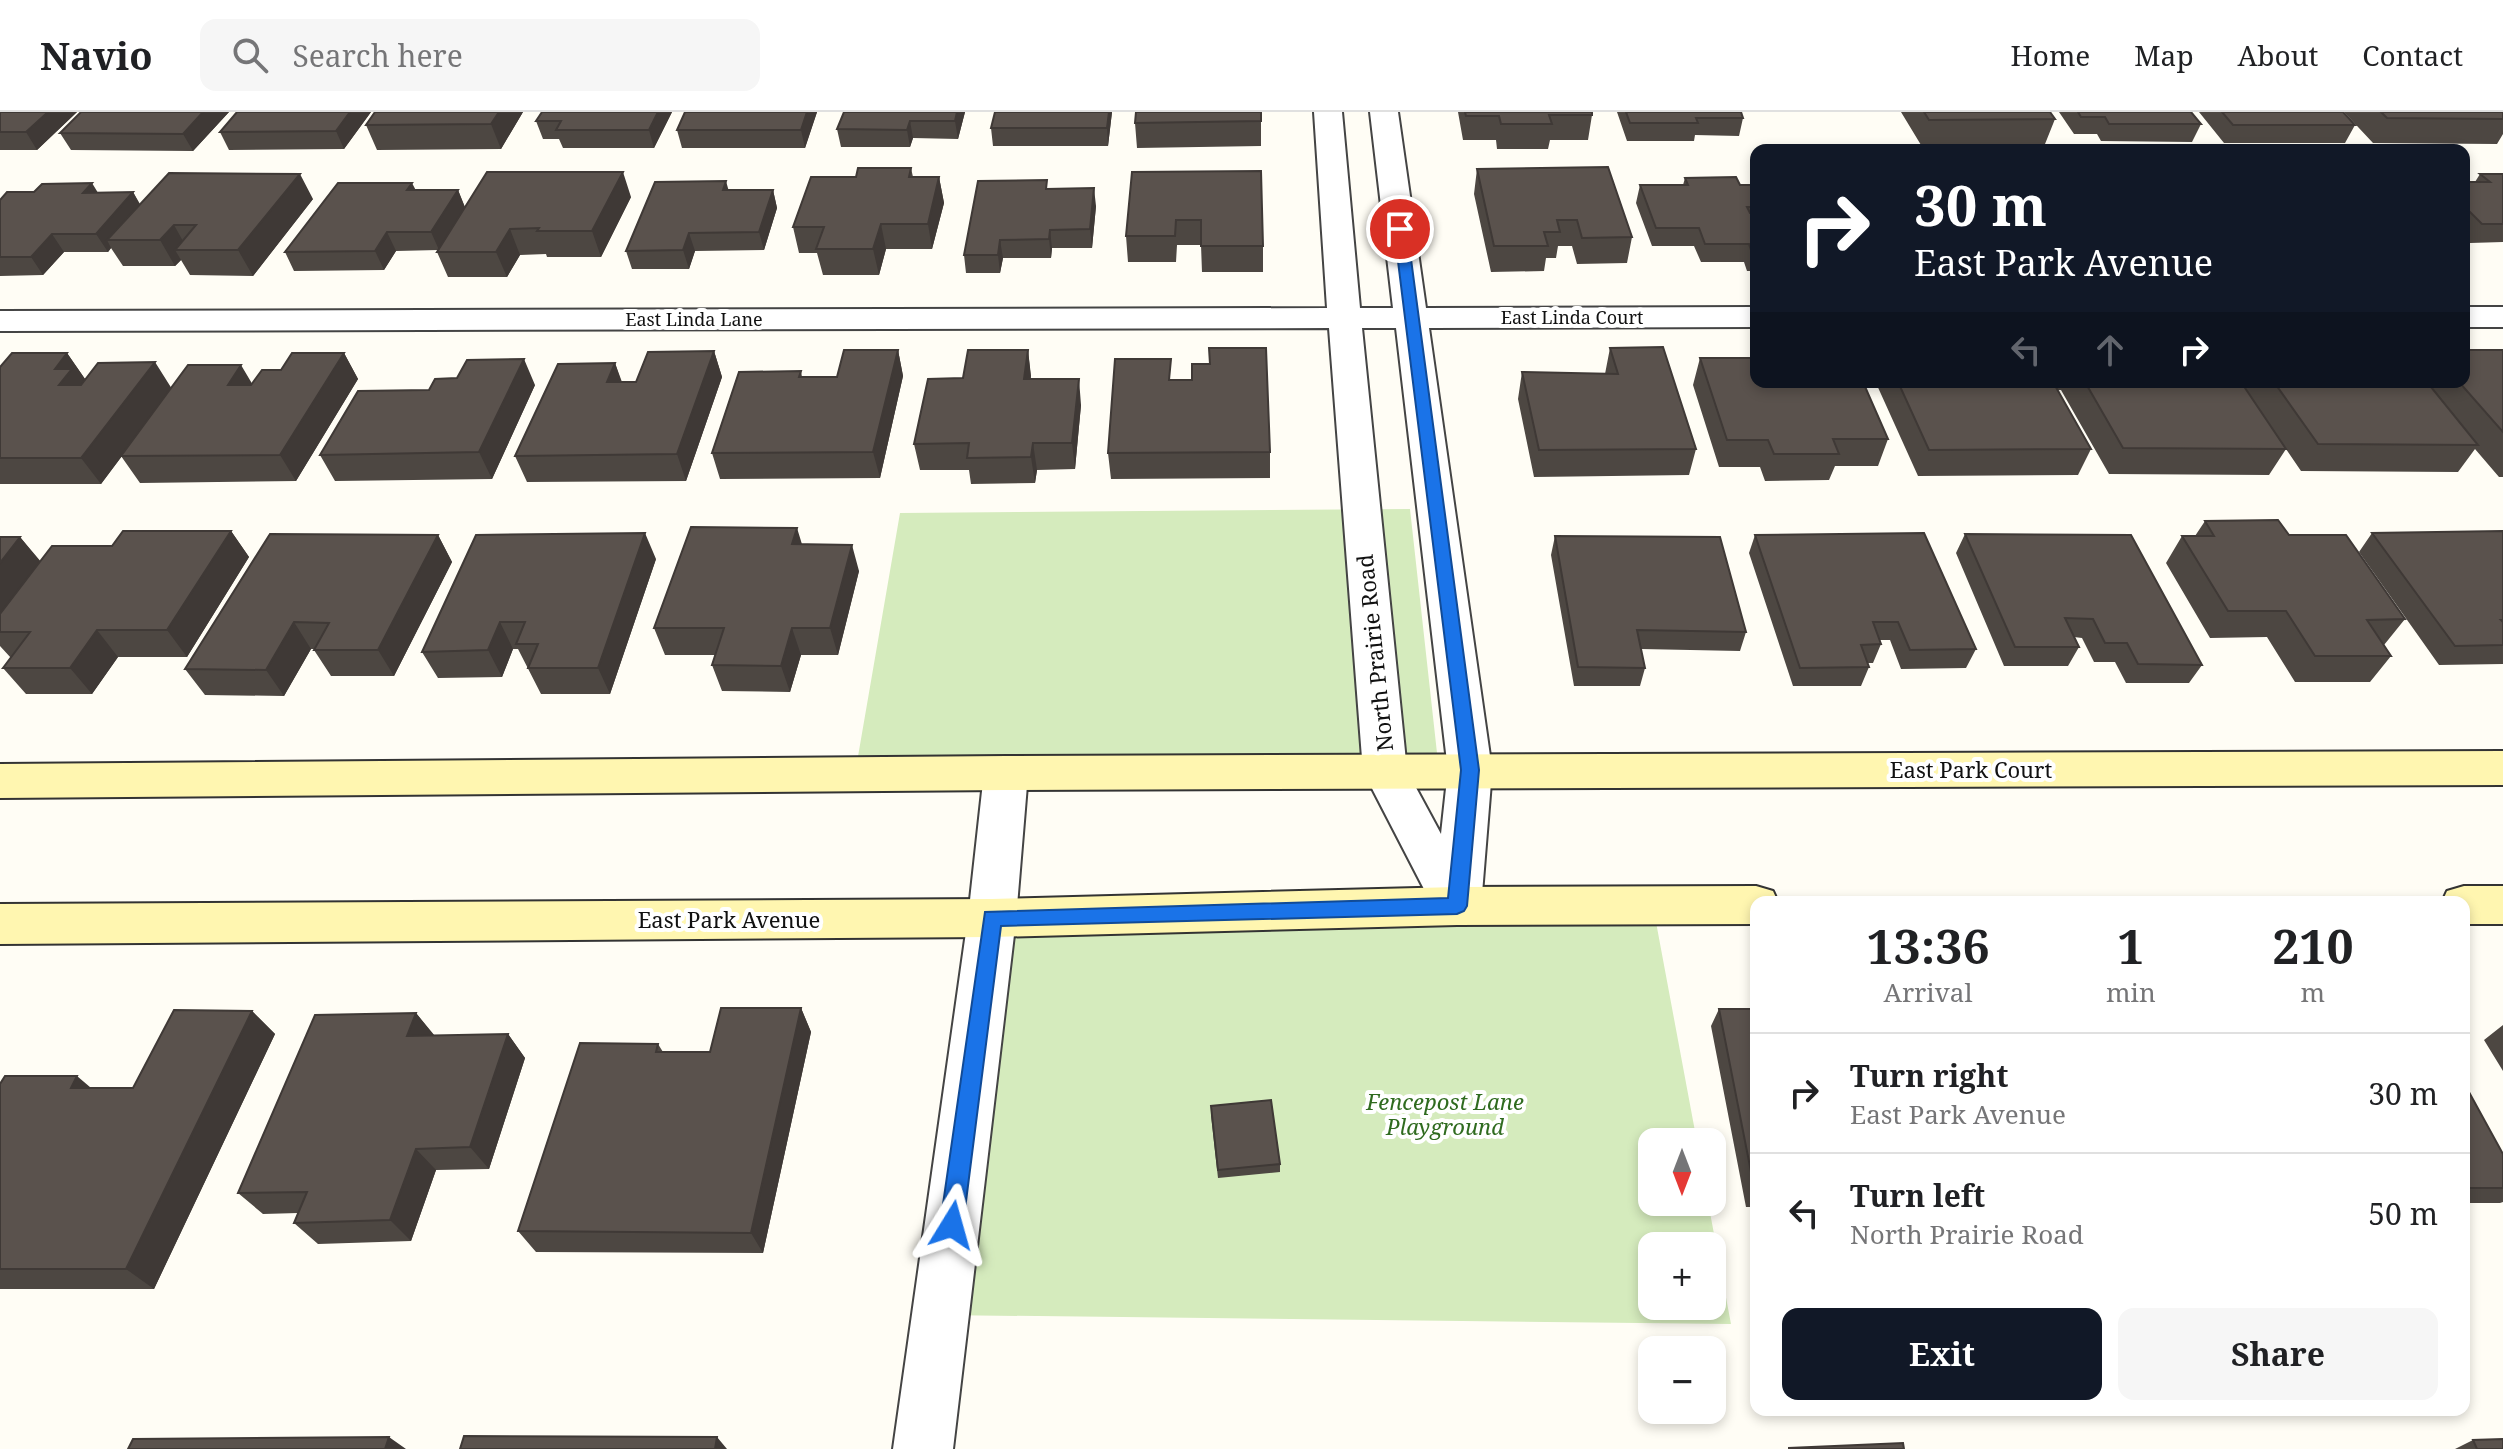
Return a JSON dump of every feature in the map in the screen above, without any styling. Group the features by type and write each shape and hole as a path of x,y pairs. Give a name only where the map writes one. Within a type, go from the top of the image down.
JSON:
{"street":[{"name":"North Prairie Road","path":"1328,112 1360,510 1385,771 1457,906"},
{"path":"1384,112 1400,317 1454,771 1457,906 1750,905"},
{"name":"East Linda Lane","path":"0,321 1400,317"},
{"name":"East Linda Court","path":"1400,317 1750,317"},
{"path":"2470,317 2503,317"},
{"name":"East Park Court","path":"1454,771 2503,768"},
{"path":"0,781 1454,771"},
{"path":"923,1449 992,918 1006,773"},
{"path":"2470,905 2503,905"},
{"name":"East Park Avenue","path":"0,924 992,918 1457,906"}],"green space":[{"path":"1410,509 1439,771 856,768 900,513"},
{"name":"Fencepost Lane Playground","path":"1653,906 1694,1128 1638,1128 1638,1216 1711,1216 1714,1232 1638,1232 1638,1320 1726,1320 1726,1297 1731,1324 940,1315 992,918"}],"building":[{"path":"0,112 48,112 26,132 0,132"},
{"path":"81,112 203,112 183,134 60,133"},
{"path":"237,112 350,112 336,131 220,132"},
{"path":"375,112 499,112 491,124 366,125"},
{"path":"542,112 658,112 649,130 556,130 561,121 536,121"},
{"path":"685,112 807,112 801,130 677,130"},
{"path":"844,112 957,112 955,121 910,121 907,130 837,129"},
{"path":"995,112 1109,112 1107,128 991,128"},
{"path":"1136,112 1261,112 1261,121 1135,123"},
{"path":"1465,112 1592,112 1592,115 1549,115 1552,124 1501,124 1499,116 1466,116"},
{"path":"1626,112 1741,112 1743,118 1696,118 1698,123 1630,123"},
{"path":"1924,112 2050,112 2055,119 1929,120"},
{"path":"2078,112 2191,112 2201,124 2109,124 2105,117 2081,117"},
{"path":"2222,112 2343,112 2355,125 2233,125"},
{"path":"2381,112 2503,112 2503,119 2387,118"},
{"path":"1608,167 1632,237 1582,238 1577,220 1557,220 1560,232 1544,232 1548,246 1494,246 1477,169"},
{"path":"858,168 911,168 909,177 939,177 928,224 881,224 873,249 816,249 824,227 793,227 811,177 856,177"},
{"path":"1261,171 1263,246 1201,246 1201,220 1176,220 1175,236 1126,236 1132,172"},
{"path":"487,172 623,172 592,231 510,229 496,252 437,252"},
{"path":"169,173 300,174 238,250 175,250 196,225 174,225 160,240 107,240"},
{"path":"2480,174 2503,174 2503,224 2482,224 2470,212 2470,182 2490,182"},
{"path":"1736,177 1740,185 1750,185 1750,207 1747,207 1750,213 1750,247 1749,244 1705,244 1699,228 1656,228 1640,185 1688,185 1685,178"},
{"path":"1047,180 1046,189 1094,188 1090,229 1050,230 1049,239 1000,240 998,255 964,255 978,181"},
{"path":"726,181 723,190 773,190 759,232 689,233 683,250 626,251 655,182"},
{"path":"92,183 83,193 133,192 96,234 52,234 31,257 0,257 0,200 7,192 34,192 42,184"},
{"path":"338,183 412,183 407,190 458,190 431,232 387,232 375,251 285,252"},
{"path":"1663,347 1696,449 1539,450 1522,372 1618,374 1610,348"},
{"path":"1209,348 1266,348 1270,452 1108,453 1115,359 1171,359 1169,380 1192,380 1192,364 1210,364"},
{"path":"844,350 898,350 873,452 712,453 739,372 801,371 799,377 837,377"},
{"path":"968,350 1028,350 1024,379 1079,379 1072,443 1033,443 1031,457 967,458 969,443 914,444 928,379 963,378"},
{"path":"2470,350 2503,350 2503,432 2464,388 2470,388"},
{"path":"714,351 677,454 515,456 558,364 615,363 607,382 636,382 648,352"},
{"path":"12,353 67,353 55,369 72,369 59,385 81,385 98,363 155,362 81,458 0,458 0,367"},
{"path":"292,353 344,353 280,455 121,456 188,365 241,365 228,385 251,385 262,370 281,370"},
{"path":"1700,358 1750,358 1750,388 1866,388 1888,439 1833,439 1839,454 1774,454 1768,440 1727,440"},
{"path":"524,359 479,452 320,455 358,391 429,390 435,379 457,378 467,360"},
{"path":"1901,388 2056,388 2091,449 1929,450"},
{"path":"2088,388 2245,388 2286,449 2123,448"},
{"path":"2278,388 2432,388 2478,445 2318,444"},
{"path":"2278,520 2289,535 2346,535 2405,619 2367,620 2391,656 2315,656 2286,611 2228,611 2182,536 2214,536 2205,521"},
{"path":"691,527 797,528 792,544 852,545 830,628 792,628 781,666 712,665 724,628 654,628"},
{"path":"123,531 231,531 167,630 97,630 70,668 3,668 30,632 0,632 0,614 52,546 112,546"},
{"path":"2503,531 2503,645 2455,646 2372,533"},
{"path":"645,533 598,668 528,668 538,644 516,644 525,622 500,622 488,650 422,652 476,535"},
{"path":"1924,533 1976,649 1910,650 1898,622 1873,622 1881,644 1861,645 1869,667 1800,668 1755,535"},
{"path":"270,534 438,535 378,650 314,650 329,623 294,622 266,670 185,669"},
{"path":"1965,534 2131,535 2202,665 2138,664 2127,643 2105,643 2093,619 2065,618 2079,647 2015,647"},
{"path":"1555,536 1720,537 1746,632 1637,630 1645,668 1578,667"},
{"path":"0,537 20,537 0,563"},
{"path":"721,1008 801,1008 751,1233 518,1231 580,1043 658,1044 656,1052 710,1052"},
{"path":"1719,1009 1750,1009 1750,1167"},
{"path":"174,1010 252,1011 126,1269 0,1269 0,1084 5,1076 77,1076 71,1088 133,1088"},
{"path":"416,1013 407,1036 508,1034 470,1147 416,1149 390,1220 294,1223 307,1192 238,1193 315,1015"},
{"path":"2470,1094 2503,1154 2503,1188 2470,1188"},
{"path":"1271,1100 1280,1164 1218,1170 1211,1106"},
{"path":"464,1436 717,1437 715,1449 460,1449"},
{"path":"389,1437 385,1449 128,1449 133,1439"},
{"path":"2503,1439 2503,1449 2477,1449 2473,1440"},
{"path":"1903,1443 1904,1449 1789,1449 1789,1448"}],"route":[{"path":"952,1225 992,918 1457,906 1470,770 1400,229"}]}
